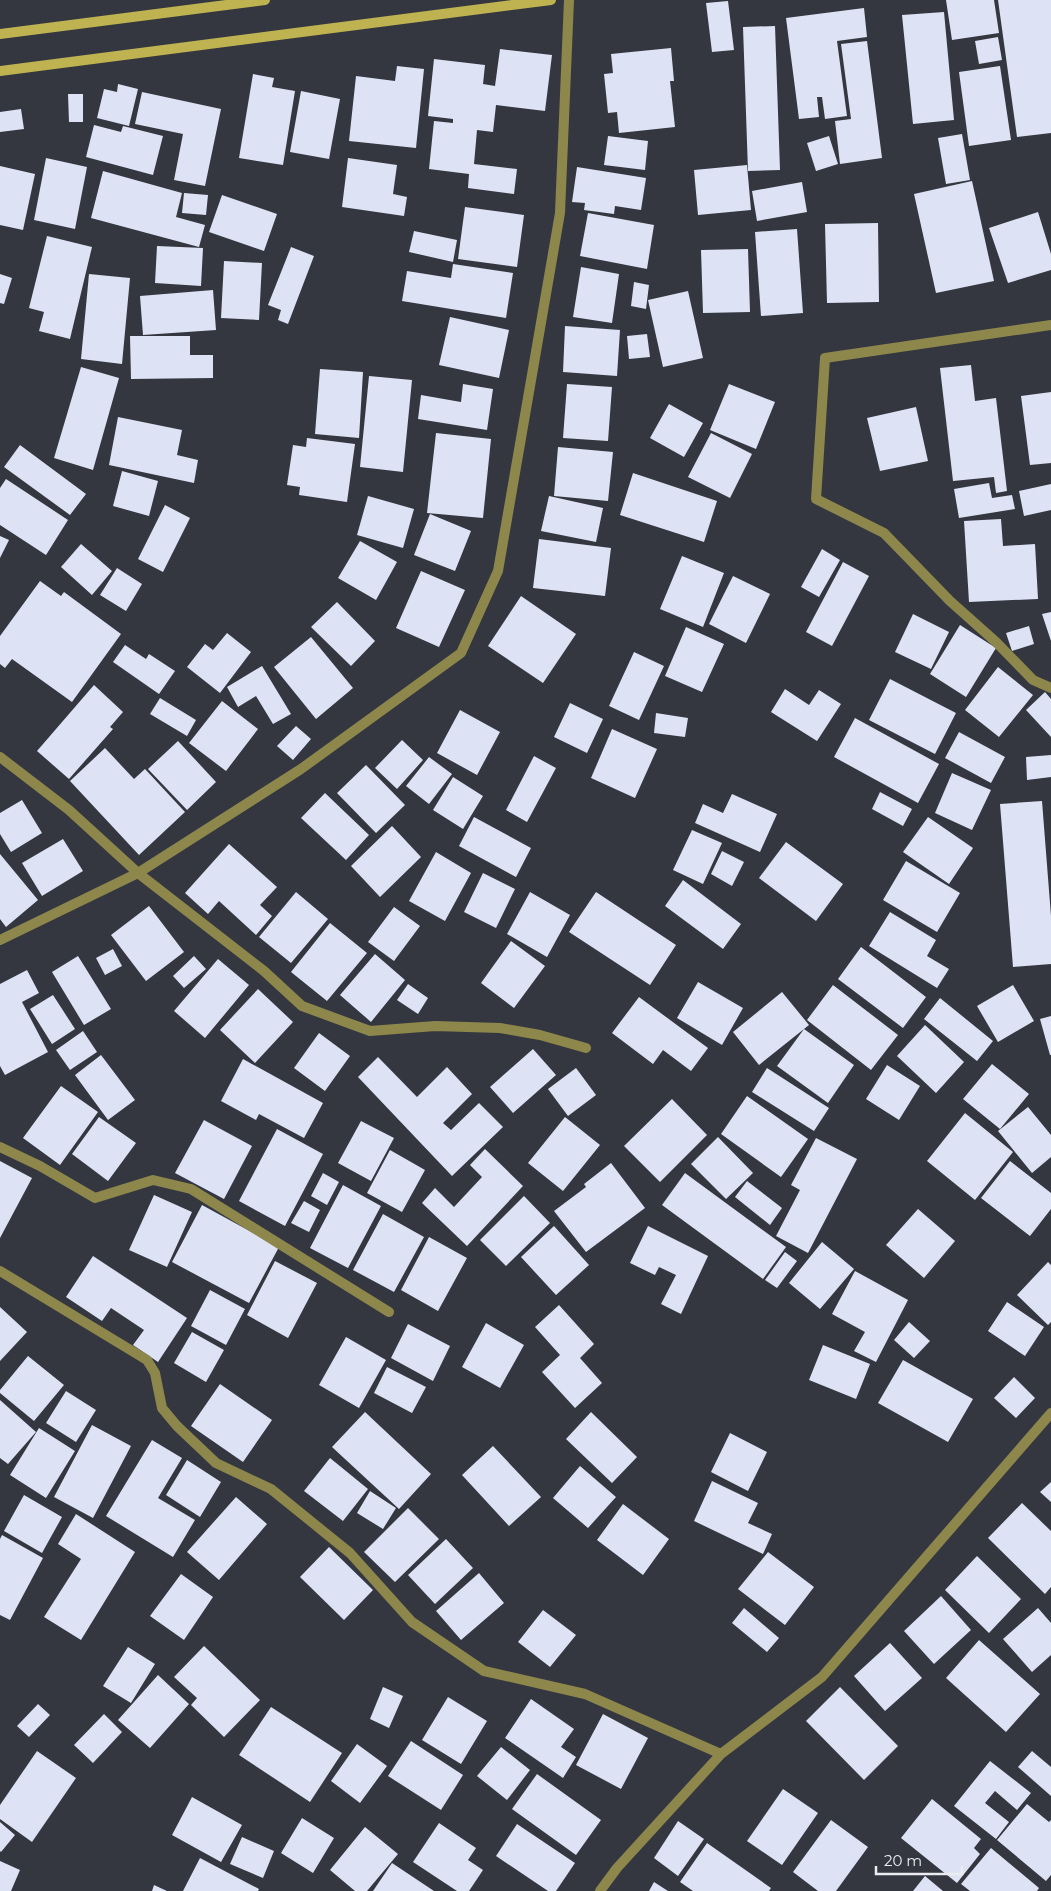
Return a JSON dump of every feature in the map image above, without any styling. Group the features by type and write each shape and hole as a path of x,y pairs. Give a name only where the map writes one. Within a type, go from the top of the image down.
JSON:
{"main road":[{"path":"0,34 265,0"},
{"path":"0,71 551,0"}],"street":[{"path":"0,940 138,873 302,769 461,653 498,571 560,213 569,0"},
{"path":"1051,325 825,358 816,499 884,533 950,601 996,642 1034,680 1051,688"},
{"path":"0,757 69,810 138,873 264,971 302,1006 370,1031 436,1026 500,1028 540,1035 586,1048"},
{"path":"0,1147 40,1166 95,1198 152,1180 190,1189 389,1312"},
{"path":"0,1271 147,1360 155,1373 162,1408 177,1426 216,1463 271,1489 350,1553 412,1622 484,1671 585,1694 721,1754"},
{"path":"600,1891 617,1868 721,1754 822,1677 1051,1413"}],"building":[{"path":"946,0 994,0 999,33 952,40"},
{"path":"998,0 1051,0 1051,133 1017,137"},
{"path":"728,1 734,50 712,52 706,3"},
{"path":"864,8 867,37 837,41 847,116 825,119 822,97 817,97 819,117 799,119 786,18"},
{"path":"944,12 954,120 913,124 902,15"},
{"path":"775,26 780,170 748,171 743,27"},
{"path":"998,37 1002,60 979,64 975,41"},
{"path":"867,41 882,158 840,164 835,121 851,119 841,44"},
{"path":"671,48 674,81 670,81 675,127 619,133 617,112 608,113 604,74 613,73 611,54"},
{"path":"500,49 552,55 545,111 496,105 493,132 477,130 474,164 517,169 514,194 468,188 469,174 429,169 434,121 453,123 453,119 428,116 434,59 485,65 483,84 495,86"},
{"path":"397,66 424,69 416,148 349,141 356,76 395,81"},
{"path":"1000,66 1011,140 969,146 959,72"},
{"path":"253,74 274,78 272,87 295,91 283,165 239,158"},
{"path":"118,84 138,89 129,126 97,118 104,89 117,92"},
{"path":"301,91 340,99 329,159 290,152"},
{"path":"142,92 221,109 205,186 174,180 183,134 135,124"},
{"path":"68,94 83,94 83,122 69,122"},
{"path":"21,109 24,129 0,132 0,112"},
{"path":"94,125 121,132 123,126 163,136 153,175 86,157"},
{"path":"962,134 970,180 946,184 938,138"},
{"path":"608,136 648,141 645,170 604,165"},
{"path":"829,136 838,164 816,171 807,143"},
{"path":"46,158 87,167 75,229 34,220"},
{"path":"348,158 397,165 393,194 407,197 404,216 342,207"},
{"path":"747,165 751,210 698,215 694,170"},
{"path":"0,166 35,174 23,230 0,225"},
{"path":"577,167 646,178 641,210 615,206 614,214 584,210 585,203 572,202"},
{"path":"103,171 182,193 176,217 205,225 199,247 91,218"},
{"path":"972,181 994,281 936,293 914,194"},
{"path":"802,182 807,212 757,221 752,191"},
{"path":"184,193 208,195 206,215 182,213"},
{"path":"222,195 277,214 264,251 209,232"},
{"path":"465,207 524,215 517,267 458,259"},
{"path":"1038,212 1051,254 1051,270 1008,283 989,228"},
{"path":"588,213 654,225 647,269 580,256"},
{"path":"878,223 879,302 827,303 825,224"},
{"path":"797,229 803,313 761,316 755,232"},
{"path":"414,231 457,240 453,262 409,252"},
{"path":"47,236 92,247 70,339 39,331 44,312 29,308"},
{"path":"157,246 203,248 201,286 155,283"},
{"path":"291,247 314,256 288,324 278,320 281,310 268,305"},
{"path":"748,249 750,312 703,313 701,250"},
{"path":"224,261 262,263 259,320 221,318"},
{"path":"453,264 513,273 506,318 402,301 407,271 451,278"},
{"path":"581,267 619,274 612,323 573,317"},
{"path":"0,274 12,278 4,304 0,303"},
{"path":"89,274 130,278 122,364 81,359"},
{"path":"634,282 649,285 646,309 631,306"},
{"path":"213,290 216,330 143,335 140,296"},
{"path":"688,291 703,358 663,367 648,300"},
{"path":"450,317 509,330 499,378 439,365"},
{"path":"565,326 620,330 617,376 563,372"},
{"path":"647,334 650,357 629,359 627,336"},
{"path":"130,336 190,336 190,355 213,355 213,378 131,379"},
{"path":"971,365 975,401 996,398 1007,491 996,493 994,477 953,481 940,368"},
{"path":"81,367 119,378 93,470 54,458"},
{"path":"320,369 363,372 359,438 315,434"},
{"path":"369,376 412,380 403,472 360,467"},
{"path":"463,384 493,389 487,430 418,419 421,395 461,402"},
{"path":"567,384 612,387 608,441 563,438"},
{"path":"729,384 775,402 756,449 710,430"},
{"path":"1051,392 1051,463 1030,465 1021,396"},
{"path":"669,404 703,423 684,457 650,438"},
{"path":"916,407 928,461 880,471 867,418"},
{"path":"118,417 182,430 177,455 198,460 194,483 109,465"},
{"path":"436,433 491,439 483,518 427,513"},
{"path":"711,433 752,454 730,498 688,477"},
{"path":"307,438 355,444 347,502 299,495 300,487 287,485 293,445 306,447"},
{"path":"20,445 86,494 70,515 4,467"},
{"path":"558,447 613,452 608,501 554,496"},
{"path":"122,471 158,481 149,516 113,506"},
{"path":"633,473 717,501 704,542 620,515"},
{"path":"6,479 68,520 46,555 0,525 0,488"},
{"path":"989,483 992,498 1012,495 1015,509 959,518 954,489"},
{"path":"1051,484 1051,510 1024,516 1019,491"},
{"path":"368,496 414,509 403,548 357,535"},
{"path":"549,496 603,508 596,542 541,531"},
{"path":"165,505 190,518 163,572 138,559"},
{"path":"430,514 471,531 455,571 414,555"},
{"path":"1001,519 1003,546 1035,544 1038,599 969,602 964,521"},
{"path":"0,536 9,540 0,558"},
{"path":"539,539 611,548 605,596 533,588"},
{"path":"360,541 397,562 376,600 338,578"},
{"path":"81,544 112,571 92,595 61,567"},
{"path":"822,549 840,560 819,597 801,587"},
{"path":"682,556 724,573 703,627 660,609"},
{"path":"843,562 869,576 832,646 806,632"},
{"path":"117,568 142,584 126,611 100,595"},
{"path":"421,571 465,590 439,647 396,628"},
{"path":"733,576 770,594 746,643 709,624"},
{"path":"40,581 61,596 64,592 121,634 72,702 12,659 5,668 0,664 0,636"},
{"path":"521,596 576,634 543,683 488,646"},
{"path":"337,602 375,641 351,666 311,627"},
{"path":"1051,612 1051,641 1042,614"},
{"path":"913,614 949,632 931,669 895,652"},
{"path":"960,625 996,648 966,697 930,674"},
{"path":"1029,626 1034,644 1012,651 1006,633"},
{"path":"686,627 724,644 702,692 665,676"},
{"path":"227,633 251,652 220,693 187,667 205,644 213,650"},
{"path":"311,637 353,688 316,719 274,667"},
{"path":"125,645 146,659 149,654 175,671 159,694 113,662"},
{"path":"634,652 664,666 639,720 609,706"},
{"path":"262,666 291,714 273,724 256,696 238,707 227,687"},
{"path":"998,667 1033,695 999,737 965,710"},
{"path":"890,679 956,713 935,754 869,720"},
{"path":"94,685 123,712 110,727 113,729 69,779 37,751"},
{"path":"785,689 809,705 819,690 841,704 817,741 771,712"},
{"path":"1045,692 1051,699 1051,737 1026,710"},
{"path":"160,698 196,720 187,736 150,714"},
{"path":"222,701 258,729 226,771 189,743"},
{"path":"570,703 603,719 587,753 554,737"},
{"path":"460,710 500,732 477,775 437,753"},
{"path":"656,713 688,718 685,737 654,733"},
{"path":"855,718 939,764 918,803 834,757"},
{"path":"296,726 311,739 293,760 277,746"},
{"path":"612,729 657,749 635,798 591,778"},
{"path":"959,732 1005,757 991,783 945,758"},
{"path":"402,740 423,760 397,789 375,768"},
{"path":"178,741 216,782 187,810 148,769"},
{"path":"105,748 134,779 145,769 185,812 139,855 70,781"},
{"path":"1051,755 1051,777 1027,780 1026,757"},
{"path":"534,756 556,768 527,822 506,810"},
{"path":"429,757 452,774 429,804 406,786"},
{"path":"366,765 405,805 376,833 337,793"},
{"path":"952,773 991,790 972,830 935,813"},
{"path":"453,777 483,796 463,829 433,810"},
{"path":"880,792 912,809 903,826 872,809"},
{"path":"325,793 369,835 346,860 301,818"},
{"path":"732,794 777,814 760,852 695,823 703,804 723,813"},
{"path":"22,800 42,833 11,852 0,834 0,813"},
{"path":"1042,801 1051,916 1051,964 1013,967 1000,804"},
{"path":"474,817 531,848 516,877 459,846"},
{"path":"928,817 973,848 949,884 903,852"},
{"path":"392,826 421,857 380,897 351,866"},
{"path":"692,830 722,843 703,884 673,870"},
{"path":"63,839 83,871 42,896 22,863"},
{"path":"786,842 843,884 816,921 759,878"},
{"path":"229,844 277,887 260,905 272,916 256,935 219,901 208,914 185,893"},
{"path":"722,851 744,862 732,886 711,874"},
{"path":"436,852 471,873 445,921 409,901"},
{"path":"0,854 38,900 6,927 0,919"},
{"path":"906,861 960,893 937,932 883,900"},
{"path":"483,873 515,889 496,928 464,912"},
{"path":"683,880 741,924 723,949 665,906"},
{"path":"296,892 328,919 291,963 259,937"},
{"path":"530,892 570,915 547,957 507,934"},
{"path":"596,892 676,945 650,985 569,932"},
{"path":"149,906 184,952 146,981 111,935"},
{"path":"394,907 420,926 394,961 368,942"},
{"path":"890,912 936,940 927,956 949,969 937,988 869,946"},
{"path":"330,923 367,953 327,1001 291,972"},
{"path":"511,941 545,966 514,1008 481,983"},
{"path":"861,947 926,997 903,1028 838,979"},
{"path":"113,949 122,966 105,975 96,958"},
{"path":"375,954 405,980 371,1022 340,995"},
{"path":"78,956 111,1009 84,1025 52,972"},
{"path":"194,956 206,969 184,988 173,976"},
{"path":"218,959 249,985 205,1038 174,1011"},
{"path":"27,970 39,993 22,1002 48,1052 5,1075 0,1066 0,984"},
{"path":"698,982 743,1008 722,1045 677,1018"},
{"path":"408,984 428,998 418,1014 397,1000"},
{"path":"833,985 898,1035 871,1070 807,1020"},
{"path":"1013,985 1034,1021 998,1042 977,1006"},
{"path":"258,989 293,1022 255,1063 220,1030"},
{"path":"782,992 809,1025 759,1065 733,1032"},
{"path":"53,995 75,1029 52,1044 30,1009"},
{"path":"639,997 708,1048 691,1071 663,1050 653,1064 612,1033"},
{"path":"940,998 993,1041 977,1061 924,1019"},
{"path":"1051,1016 1051,1055 1050,1055 1040,1019"},
{"path":"925,1025 964,1062 936,1093 897,1056"},
{"path":"804,1029 854,1065 828,1103 777,1066"},
{"path":"83,1031 97,1052 70,1070 56,1050"},
{"path":"319,1033 350,1056 325,1091 294,1068"},
{"path":"533,1049 556,1075 513,1113 490,1087"},
{"path":"101,1055 135,1100 108,1120 75,1075"},
{"path":"378,1057 417,1097 447,1067 472,1094 443,1123 451,1130 479,1103 503,1127 452,1176 358,1077"},
{"path":"243,1059 323,1103 304,1138 259,1114 256,1120 221,1101"},
{"path":"992,1064 1029,1094 1000,1129 963,1099"},
{"path":"887,1065 920,1086 899,1120 866,1099"},
{"path":"576,1068 596,1095 568,1116 548,1089"},
{"path":"767,1068 829,1108 814,1131 752,1092"},
{"path":"61,1086 98,1112 60,1165 23,1138"},
{"path":"747,1096 808,1139 781,1177 721,1134"},
{"path":"672,1099 707,1135 660,1182 624,1146"},
{"path":"1028,1107 1051,1135 1051,1157 1032,1173 998,1131"},
{"path":"965,1113 1013,1152 975,1200 927,1161"},
{"path":"99,1117 136,1143 108,1181 72,1154"},
{"path":"565,1117 600,1145 563,1191 528,1163"},
{"path":"204,1120 252,1146 224,1199 175,1173"},
{"path":"361,1121 394,1138 371,1181 338,1163"},
{"path":"277,1129 323,1154 285,1226 239,1201"},
{"path":"718,1137 753,1173 726,1199 691,1164"},
{"path":"816,1138 857,1159 808,1253 776,1236 800,1190 791,1185"},
{"path":"485,1149 523,1186 467,1246 422,1203 435,1188 454,1207 482,1177 470,1165"},
{"path":"390,1150 425,1170 402,1212 367,1193"},
{"path":"0,1161 32,1178 0,1238"},
{"path":"1010,1161 1051,1193 1051,1209 1030,1236 981,1198"},
{"path":"611,1163 645,1208 586,1252 554,1211 586,1187 584,1184"},
{"path":"323,1173 339,1182 327,1205 311,1196"},
{"path":"685,1173 786,1247 763,1279 662,1205"},
{"path":"747,1181 782,1208 770,1225 735,1197"},
{"path":"343,1185 381,1206 348,1268 310,1248"},
{"path":"154,1195 192,1212 167,1267 129,1250"},
{"path":"524,1196 550,1223 506,1266 480,1240"},
{"path":"304,1201 320,1210 309,1232 291,1223"},
{"path":"202,1205 279,1247 249,1303 172,1262"},
{"path":"918,1209 955,1241 924,1278 886,1245"},
{"path":"383,1214 424,1237 394,1292 353,1270"},
{"path":"554,1226 589,1265 556,1295 521,1257"},
{"path":"648,1226 708,1256 681,1314 661,1304 676,1275 659,1267 655,1275 630,1263"},
{"path":"429,1237 467,1258 438,1311 401,1290"},
{"path":"822,1242 854,1269 820,1309 789,1283"},
{"path":"785,1252 797,1261 777,1288 765,1280"},
{"path":"93,1256 187,1318 158,1362 133,1345 144,1330 111,1308 102,1321 66,1297"},
{"path":"275,1261 317,1283 288,1338 247,1315"},
{"path":"1048,1262 1051,1265 1051,1322 1048,1325 1017,1295"},
{"path":"855,1271 908,1300 876,1362 854,1351 865,1332 832,1314"},
{"path":"210,1290 245,1309 226,1345 191,1326"},
{"path":"1007,1302 1044,1327 1025,1356 988,1331"},
{"path":"559,1305 594,1344 580,1358 602,1383 575,1408 542,1372 560,1355 535,1327"},
{"path":"0,1307 27,1332 0,1361"},
{"path":"909,1322 930,1341 914,1358 894,1340"},
{"path":"486,1323 524,1345 500,1388 462,1367"},
{"path":"408,1324 450,1346 433,1381 391,1358"},
{"path":"192,1332 224,1350 206,1382 174,1363"},
{"path":"346,1337 386,1360 359,1408 319,1385"},
{"path":"823,1345 870,1364 856,1399 809,1380"},
{"path":"28,1356 64,1385 34,1421 0,1393 0,1390"},
{"path":"903,1360 973,1399 948,1442 878,1403"},
{"path":"387,1367 426,1387 412,1413 374,1393"},
{"path":"1014,1377 1035,1398 1016,1418 994,1398"},
{"path":"220,1384 272,1420 243,1462 191,1426"},
{"path":"66,1391 96,1410 76,1442 46,1423"},
{"path":"0,1400 36,1432 8,1464 0,1458"},
{"path":"365,1412 431,1474 399,1509 332,1447"},
{"path":"591,1412 637,1457 612,1483 566,1439"},
{"path":"92,1425 131,1446 93,1518 54,1497"},
{"path":"39,1428 75,1451 46,1498 10,1475"},
{"path":"730,1433 767,1452 748,1491 711,1472"},
{"path":"152,1440 182,1458 158,1498 195,1520 173,1557 106,1516"},
{"path":"493,1446 541,1497 509,1526 462,1475"},
{"path":"330,1458 368,1489 343,1521 304,1491"},
{"path":"187,1460 221,1482 200,1517 166,1495"},
{"path":"580,1466 616,1497 588,1528 553,1498"},
{"path":"712,1481 758,1503 748,1523 772,1534 763,1554 694,1521"},
{"path":"1051,1482 1051,1502 1040,1492"},
{"path":"370,1491 396,1508 383,1529 357,1513"},
{"path":"24,1495 62,1517 42,1553 4,1531"},
{"path":"236,1497 267,1524 219,1580 187,1552"},
{"path":"1022,1503 1051,1531 1051,1587 1045,1594 988,1538"},
{"path":"623,1504 669,1539 643,1575 597,1540"},
{"path":"408,1508 439,1539 395,1582 364,1552"},
{"path":"76,1514 135,1552 81,1640 44,1617 81,1559 58,1544"},
{"path":"2,1535 43,1558 10,1620 0,1615 0,1539"},
{"path":"446,1539 473,1568 435,1604 408,1575"},
{"path":"329,1547 373,1590 344,1620 300,1577"},
{"path":"768,1552 814,1587 785,1625 738,1589"},
{"path":"977,1556 1021,1599 989,1633 945,1590"},
{"path":"479,1573 504,1603 461,1640 436,1611"},
{"path":"181,1574 213,1597 184,1640 150,1616"},
{"path":"941,1596 971,1630 934,1664 904,1631"},
{"path":"744,1608 779,1638 767,1652 732,1623"},
{"path":"1038,1608 1051,1623 1051,1655 1032,1672 1003,1639"},
{"path":"543,1610 576,1635 550,1667 518,1642"},
{"path":"979,1640 1040,1694 1006,1732 946,1678"},
{"path":"890,1643 922,1678 885,1711 854,1676"},
{"path":"204,1646 260,1700 224,1737 191,1705 197,1698 174,1677"},
{"path":"128,1647 155,1664 131,1703 103,1686"},
{"path":"158,1675 189,1704 150,1748 118,1720"},
{"path":"383,1687 403,1696 389,1728 370,1719"},
{"path":"840,1687 898,1746 864,1780 806,1721"},
{"path":"448,1697 487,1721 461,1764 422,1740"},
{"path":"531,1699 574,1729 561,1747 576,1757 563,1778 505,1738"},
{"path":"38,1704 50,1715 29,1737 17,1726"},
{"path":"271,1707 342,1753 310,1802 239,1755"},
{"path":"104,1714 122,1732 93,1763 74,1745"},
{"path":"603,1714 648,1738 621,1789 576,1765"},
{"path":"411,1741 463,1775 441,1810 388,1776"},
{"path":"357,1744 387,1766 360,1803 331,1781"},
{"path":"501,1747 530,1770 507,1800 477,1776"},
{"path":"37,1751 76,1778 32,1842 0,1819 0,1805"},
{"path":"1032,1751 1051,1767 1051,1796 1018,1767"},
{"path":"990,1761 1031,1793 1017,1810 995,1791 985,1803 1009,1822 996,1839 954,1806"},
{"path":"537,1774 601,1820 576,1855 512,1809"},
{"path":"783,1789 818,1813 782,1865 747,1841"},
{"path":"192,1797 242,1825 221,1862 172,1835"},
{"path":"932,1799 981,1839 974,1848 980,1854 957,1883 901,1838"},
{"path":"1027,1804 1049,1822 1051,1820 1051,1875 1046,1881 997,1840"},
{"path":"302,1818 334,1838 313,1873 281,1853"},
{"path":"831,1820 868,1847 836,1891 818,1891 793,1872"},
{"path":"678,1821 704,1839 678,1876 654,1858"},
{"path":"0,1822 15,1835 1,1852 0,1851"},
{"path":"439,1823 476,1848 468,1860 483,1870 469,1891 457,1891 413,1862"},
{"path":"517,1824 575,1863 556,1891 548,1891 496,1856"},
{"path":"365,1827 398,1854 367,1891 355,1891 330,1870"},
{"path":"242,1837 274,1851 263,1878 230,1864"},
{"path":"707,1843 771,1888 769,1891 693,1891 680,1882"},
{"path":"991,1848 1039,1888 1037,1891 970,1891 961,1884"},
{"path":"200,1858 259,1889 258,1891 183,1891"},
{"path":"0,1861 20,1870 11,1891 0,1891"},
{"path":"392,1863 434,1891 373,1891"},
{"path":"925,1876 943,1891 913,1891"},
{"path":"654,1882 668,1891 649,1891"},
{"path":"154,1885 167,1891 152,1891"}]}
